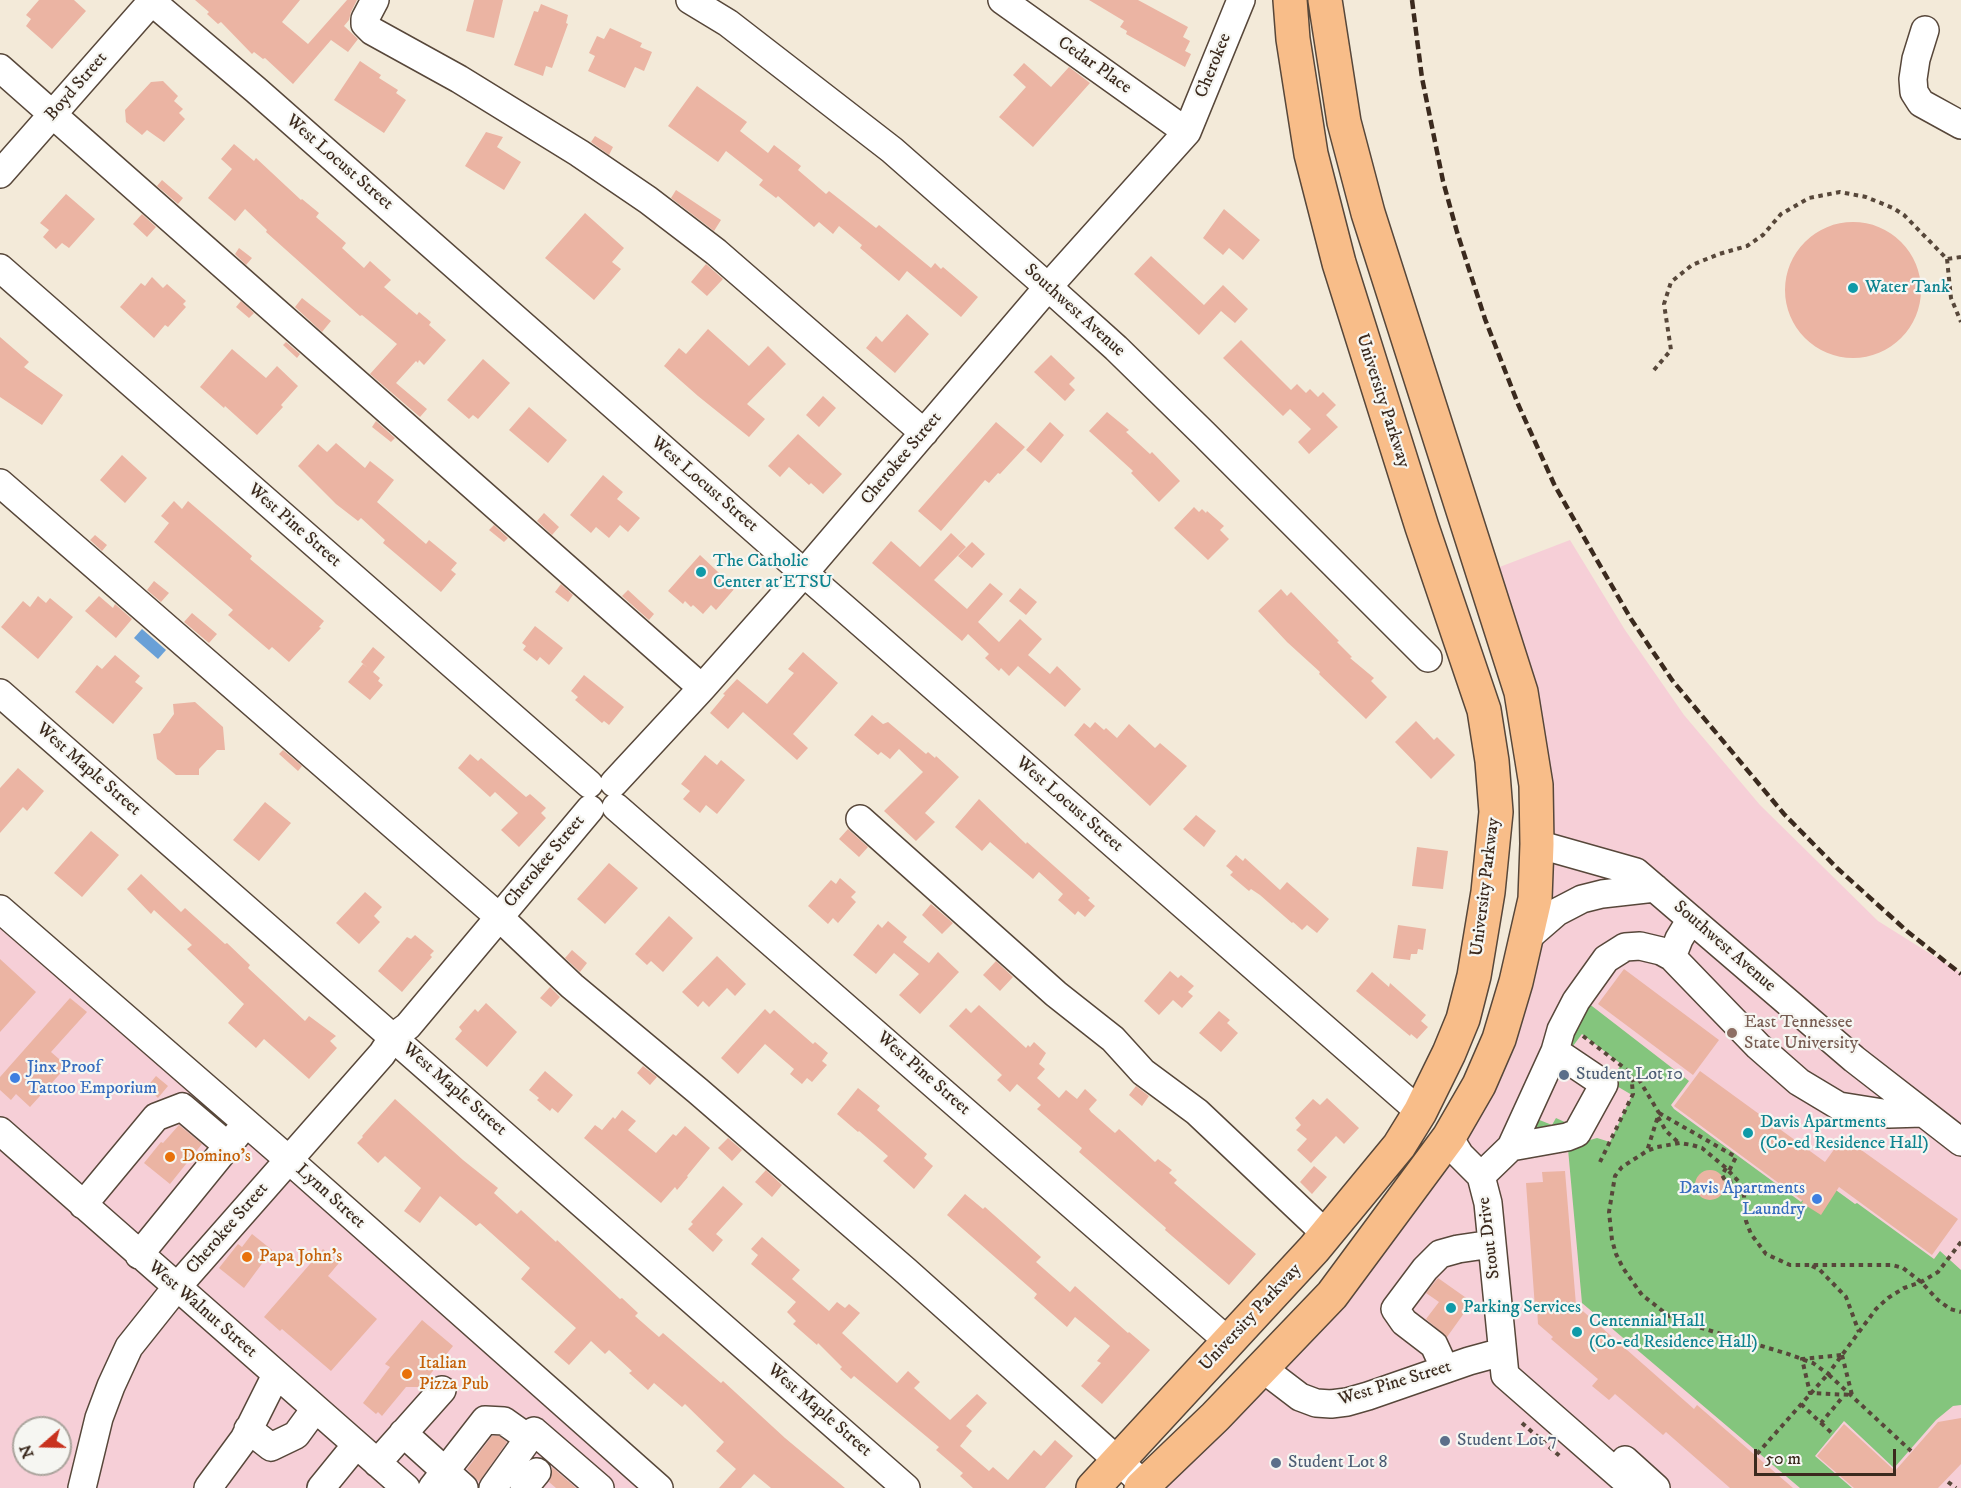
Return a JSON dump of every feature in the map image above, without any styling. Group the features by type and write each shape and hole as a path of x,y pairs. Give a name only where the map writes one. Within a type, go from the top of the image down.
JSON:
{"highway":[{"name":"University Parkway","path":"1093,1488 1326,1234 1399,1146 1420,1112 1463,1019 1474,976 1488,892 1496,812 1492,761 1484,710 1370,367 1339,263 1311,153 1293,39 1290,0"},
{"path":"1143,1486 1215,1418 1332,1295 1449,1137 1479,1085 1499,1039 1527,938 1535,899 1536,785 1521,692 1368,213 1344,122 1325,0"},
{"path":"1370,367 1413,353"},
{"path":"1494,843 1537,844"},
{"path":"1420,1112 1449,1137"},
{"path":"1229,1342 1262,1368"}],"street":[{"name":"Boyd Street","path":"0,174 152,0"},
{"name":"West Locust Street","path":"152,0 1420,1112"},
{"path":"375,0 364,19 365,24 372,31 459,79 579,153 648,200 716,252 924,433"},
{"name":"Southwest Avenue","path":"690,0 728,23 892,150 1048,287 1116,348 1428,658"},
{"name":"Cedar Place","path":"1002,0 1187,132"},
{"name":"Cherokee","path":"1187,132 1241,0"},
{"path":"1925,30 1916,59 1914,92 1921,103 1961,124"},
{"path":"0,68 702,688"},
{"name":"Cherokee Street","path":"82,1488 99,1419 129,1347 176,1288 382,1054 393,1037 408,1026 602,796 804,573 1048,287 1187,132"},
{"name":"West Pine Street","path":"0,267 602,796 1229,1342"},
{"path":"0,483 499,917 572,987 698,1091 842,1216 1119,1461 1143,1486"},
{"name":"West Maple Street","path":"0,693 906,1488"},
{"path":"860,819 1056,994 1113,1039 1143,1072 1197,1112 1326,1234"},
{"name":"Southwest Avenue","path":"1537,844 1636,872 1854,1059 1961,1142"},
{"name":"Southwest Avenue","path":"1527,938 1557,912 1582,899 1602,894 1655,888"},
{"name":"Lynn Street","path":"0,909 289,1160 658,1488"},
{"path":"1672,957 1679,939 1691,920"},
{"path":"1481,1176 1510,1147 1556,1051 1561,1030 1576,1001 1606,959 1625,947 1640,946 1661,951 1672,957 1758,1046 1799,1082 1839,1106 1888,1114 1923,1113"},
{"path":"1510,1147 1567,1137 1577,1133 1604,1084 1556,1051"},
{"path":"83,1205 156,1117 183,1107 228,1146"},
{"path":"139,1255 246,1123"},
{"name":"West Walnut Street","path":"0,1131 401,1487"},
{"name":"Stout Drive","path":"1449,1137 1460,1155 1481,1176 1488,1203 1502,1352"},
{"path":"1445,1369 1434,1345 1404,1322 1395,1309 1425,1269 1440,1254 1492,1244"},
{"path":"1502,1352 1605,1453 1634,1488"},
{"name":"West Pine Street","path":"1262,1368 1300,1397 1316,1403 1331,1404 1368,1396 1502,1352"},
{"path":"208,1488 244,1439 276,1375"},
{"path":"376,1463 442,1390"},
{"path":"248,1429 271,1447 296,1435 315,1409"},
{"path":"403,1433 447,1482 485,1420 504,1421 528,1438"},
{"path":"493,1488 534,1431 541,1466 592,1485"},
{"path":"321,1488 356,1445"},
{"path":"1605,1453 1656,1488"}],"path":[{"path":"1654,370 1671,350 1664,304 1671,282 1692,265 1747,246 1763,235 1781,214 1809,198 1840,192 1866,197 1893,208 1904,215 1947,259 1951,298 1961,322"},
{"path":"1947,259 1961,257"},
{"path":"1631,1081 1638,1078 1665,1131 1680,1143"},
{"path":"1647,1151 1658,1115"},
{"path":"1658,1115 1736,1157 1722,1175 1726,1182 1733,1182 1736,1178"},
{"path":"1911,1451 1852,1395 1813,1363 1688,1324 1654,1305 1632,1282 1616,1254 1609,1226 1615,1176 1622,1167 1647,1151 1668,1144 1680,1143 1702,1148 1740,1183 1744,1196 1746,1221 1756,1244 1766,1254 1790,1265 1892,1265 1903,1268 1921,1282 1938,1300 1950,1309 1961,1312"},
{"path":"1757,1454 1828,1374 1876,1309 1904,1288 1921,1282 1938,1272 1961,1242"},
{"path":"1812,1265 1846,1296 1859,1332"},
{"path":"1802,1359 1842,1355"},
{"path":"1842,1355 1852,1395"},
{"path":"1802,1359 1810,1393"},
{"path":"1810,1393 1852,1395"},
{"path":"1821,1423 1841,1400 1842,1395"},
{"path":"1801,1404 1834,1435"},
{"path":"1948,1482 1956,1488"}],"shaded area":[{"name":"East Tennessee State University","path":"1570,540 1625,630 1684,715 1760,805 1878,921 1961,973 1961,1488 1155,1488 1437,1182 1488,1092 1537,821 1484,573"},
{"path":"0,921 647,1488 0,1488"}],"green space":[{"path":"1588,1003 1689,1081 1671,1105 1674,1109 1801,1202 1818,1177 1934,1259 1940,1251 1961,1270 1961,1405 1953,1406 1936,1420 1894,1468 1844,1421 1815,1456 1852,1488 1800,1488 1582,1303 1568,1149 1578,1148 1597,1138 1610,1142 1632,1095 1615,1085 1614,1076 1621,1064 1582,1034 1570,1047"},
{"path":"1556,1118 1569,1124 1536,1130 1537,1119 1552,1125"}],"water":[{"path":"142,629 166,650 158,659 134,638"}],"building":[{"path":"39,0 74,0 86,11 52,49 26,26 31,19 26,15"},
{"path":"195,0 300,0 282,22 308,44 347,0 357,0 344,26 358,39 348,52 331,40 293,84 265,58 263,59 254,52 252,54 221,22 218,24 207,14 209,12"},
{"path":"474,0 503,0 494,38 466,31"},
{"path":"1089,0 1138,0 1188,27 1183,37 1190,41 1185,51 1191,54 1185,67 1126,34 1127,31 1120,27 1124,21"},
{"path":"541,4 568,15 566,23 568,24 552,68 546,66 543,76 514,65 534,11 538,12"},
{"path":"610,28 642,43 640,47 652,52 644,71 635,67 625,88 588,71 595,56 589,53 597,36 604,39"},
{"path":"360,61 381,75 379,78 398,90 396,93 406,100 384,133 334,100"},
{"path":"1024,63 1051,87 1069,67 1090,83 1033,147 999,117 1026,87 1013,75"},
{"path":"163,81 178,96 174,101 183,109 179,113 185,119 164,142 147,130 142,135 126,122 125,110 151,82"},
{"path":"697,86 747,122 740,131 768,153 774,145 801,166 798,170 826,194 829,191 876,228 879,225 931,268 935,263 941,269 943,267 978,297 961,317 907,271 899,281 860,248 862,245 839,226 833,234 819,222 814,227 778,196 776,198 759,185 763,180 726,151 718,162 668,126"},
{"path":"486,132 503,137 497,147 521,162 504,190 465,166"},
{"path":"595,136 613,147 609,155 591,142"},
{"path":"234,144 254,161 256,158 301,200 319,213 316,217 346,243 342,248 364,268 370,261 391,280 384,287 417,315 419,312 431,322 429,325 446,340 424,365 419,360 418,363 416,361 396,383 427,409 420,417 370,374 397,344 362,315 360,316 266,232 267,230 245,209 235,221 208,198 232,169 221,159"},
{"path":"162,180 183,198 178,204 157,186"},
{"path":"676,190 721,220 714,231 671,198"},
{"path":"66,194 95,219 69,248 62,243 56,249 43,237 49,230 40,223"},
{"path":"1224,209 1260,240 1243,260 1229,248 1223,255 1203,238"},
{"path":"585,213 624,248 612,262 621,269 594,300 545,258"},
{"path":"142,214 156,227 147,237 133,224"},
{"name":"Water Tank","path":"1853,222 1879,227 1891,233 1901,242 1910,252 1916,264 1921,290 1916,316 1910,328 1901,338 1891,347 1879,353 1853,358 1827,353 1815,347 1805,338 1796,328 1790,316 1785,290 1790,264 1796,252 1805,242 1815,233 1827,227"},
{"path":"239,248 252,258 246,265 235,254"},
{"path":"1151,256 1204,305 1223,285 1248,309 1235,323 1221,311 1199,335 1134,274"},
{"path":"706,264 723,279 707,296 691,282"},
{"path":"152,277 163,288 167,284 186,301 183,304 186,307 168,327 165,325 154,338 120,307 141,283 145,286"},
{"path":"302,298 331,321 322,332 295,307"},
{"path":"241,301 254,313 249,318 236,307"},
{"path":"907,314 929,334 895,373 866,348 876,336 882,342"},
{"path":"708,329 749,366 768,346 786,364 747,404 765,419 749,437 664,366 679,348 686,354"},
{"path":"0,337 29,362 24,367 63,395 42,425 0,397"},
{"path":"1241,340 1291,390 1297,384 1306,393 1310,389 1318,397 1323,392 1336,405 1326,415 1338,427 1309,454 1298,442 1311,429 1290,409 1283,416 1223,358"},
{"path":"286,342 300,354 297,358 283,345"},
{"path":"232,349 266,378 277,366 298,386 281,405 283,407 257,435 200,387"},
{"path":"1051,355 1075,378 1069,384 1075,390 1065,401 1034,372"},
{"path":"483,359 510,383 478,419 473,415 469,419 447,400"},
{"path":"823,396 836,408 819,427 806,415"},
{"path":"529,407 567,440 548,463 509,430"},
{"path":"1107,412 1129,430 1126,432 1150,454 1152,452 1180,481 1159,502 1131,473 1133,471 1089,431"},
{"path":"376,421 395,438 391,442 372,427"},
{"path":"996,422 1025,447 1000,474 998,473 989,483 985,480 941,531 918,511"},
{"path":"1050,422 1064,435 1041,463 1026,450"},
{"path":"798,434 842,474 823,494 789,467 780,477 768,466"},
{"path":"336,443 365,468 370,461 394,480 377,502 426,544 429,540 457,563 451,570 456,574 441,592 383,543 385,540 361,518 358,521 336,504 298,466 318,444 327,452"},
{"path":"122,455 147,478 125,503 100,480"},
{"path":"603,475 623,492 617,499 640,518 628,532 620,525 609,538 596,527 591,533 570,515"},
{"path":"174,501 182,509 188,501 252,556 250,559 324,621 319,627 321,628 289,662 272,647 269,650 228,615 233,610 154,542 169,523 161,516"},
{"path":"1194,507 1199,512 1202,509 1206,513 1207,511 1224,526 1220,530 1229,539 1208,560 1174,528"},
{"path":"544,513 559,527 552,535 537,521"},
{"path":"494,525 508,538 504,542 489,530"},
{"path":"951,533 966,547 934,580 967,609 990,583 1003,594 978,622 999,642 1020,619 1042,639 1028,655 1050,674 1057,666 1081,689 1065,707 1018,666 1009,676 1001,668 999,671 985,658 989,654 968,634 962,641 872,563 891,541 920,567"},
{"path":"95,535 107,545 102,551 90,540"},
{"path":"972,542 985,554 972,568 958,556"},
{"name":"The Catholic Center at ETSU","path":"700,555 735,588 716,610 711,605 703,614 685,601 683,604 668,591"},
{"path":"154,581 169,593 161,602 147,590"},
{"path":"561,584 573,595 568,602 555,592"},
{"path":"1020,588 1037,602 1026,615 1009,601"},
{"path":"1281,589 1287,596 1291,592 1339,641 1337,642 1352,657 1350,658 1374,678 1371,681 1387,697 1366,719 1258,611"},
{"path":"628,590 654,614 649,620 622,596"},
{"path":"38,596 46,603 50,598 73,617 38,659 1,627 23,601 30,607"},
{"path":"99,596 113,608 115,604 132,619 116,638 85,611"},
{"path":"192,613 217,634 209,643 184,622"},
{"path":"535,626 563,648 549,665 540,657 537,661 523,650 526,646 522,643"},
{"path":"373,647 385,657 373,672 380,678 378,681 383,685 370,700 348,682 363,664 368,668 361,662"},
{"path":"803,652 838,683 793,734 808,748 797,760 743,712 728,729 710,713 737,679 767,704 794,673 788,669"},
{"path":"115,655 140,676 135,682 143,688 113,724 75,692 97,665 102,669"},
{"path":"584,675 624,707 609,725 604,721 602,723 575,700 578,697 571,691"},
{"path":"195,702 223,727 225,750 217,750 199,769 199,775 176,775 157,759 153,734 160,733 174,714 173,704"},
{"path":"872,715 883,724 888,722 926,754 928,752 935,758 936,756 959,777 925,813 935,822 916,841 884,811 923,772 899,749 890,759 881,752 878,755 854,735"},
{"path":"1416,721 1434,740 1437,737 1455,755 1431,779 1395,742"},
{"path":"1095,722 1117,738 1129,724 1155,748 1160,743 1187,766 1150,806 1074,735 1084,723 1090,728"},
{"path":"283,750 302,766 298,771 279,754"},
{"path":"470,754 478,761 481,758 526,797 530,794 546,808 541,813 546,818 519,847 501,830 518,813 495,792 490,797 458,768"},
{"path":"705,755 717,765 721,760 745,780 717,814 706,805 700,813 683,799 690,791 681,784"},
{"path":"18,768 44,791 27,811 23,807 0,833 0,788"},
{"path":"979,799 1026,844 1027,842 1090,898 1088,900 1095,906 1085,917 1078,911 1075,915 1058,900 1063,894 1039,872 1033,879 990,842 982,851 955,827"},
{"path":"265,802 291,823 259,861 233,840"},
{"path":"1196,815 1216,831 1204,847 1183,829"},
{"path":"848,829 868,847 859,857 839,839"},
{"path":"91,831 119,855 82,897 54,873"},
{"path":"1417,847 1448,851 1443,889 1412,886"},
{"path":"1236,855 1243,861 1245,858 1280,890 1287,882 1329,919 1317,933 1307,925 1302,930 1260,895 1251,889 1249,891 1230,875 1233,872 1226,866"},
{"path":"609,863 638,888 605,924 577,899"},
{"path":"141,874 181,912 185,908 225,944 227,943 250,965 248,968 305,1021 309,1016 336,1036 330,1041 337,1048 309,1079 264,1039 256,1048 228,1023 244,1004 187,949 192,945 154,910 151,914 127,889"},
{"path":"840,878 856,892 851,897 856,902 838,923 833,918 828,924 808,906 831,880 836,884"},
{"path":"365,892 382,907 374,916 380,922 359,944 336,923"},
{"path":"931,904 953,923 942,934 922,915"},
{"path":"669,916 693,938 663,972 651,961 647,965 635,954"},
{"path":"888,921 907,937 903,942 929,963 938,952 959,972 920,1014 899,995 919,974 894,953 876,974 853,955 878,924 882,928"},
{"path":"1398,925 1426,929 1423,950 1418,949 1417,954 1411,954 1410,960 1393,958"},
{"path":"415,935 434,951 430,955 432,957 402,992 378,971 407,937 411,939"},
{"path":"572,950 587,963 580,972 565,958"},
{"path":"717,956 746,984 735,996 727,988 709,1007 703,1001 698,1007 682,992"},
{"path":"0,959 36,992 0,1032"},
{"path":"996,961 1013,977 1000,991 983,975"},
{"path":"1624,969 1719,1040 1693,1075 1598,1004"},
{"path":"1170,971 1178,978 1181,975 1194,986 1188,992 1193,996 1182,1008 1173,1000 1159,1015 1144,1001"},
{"path":"1372,972 1389,987 1390,983 1426,1015 1421,1021 1428,1027 1417,1039 1411,1034 1410,1036 1356,991"},
{"path":"550,987 560,997 551,1007 540,998"},
{"path":"70,998 87,1012 51,1052 67,1066 30,1107 16,1094 11,1100 0,1090 0,1077"},
{"path":"486,1003 517,1032 487,1067 455,1039 462,1031 459,1027 475,1009 478,1012"},
{"path":"979,1005 1026,1048 1034,1042 1046,1053 1039,1064 1045,1069 1037,1078 1059,1098 1066,1090 1077,1099 1085,1089 1097,1100 1089,1109 1091,1112 1115,1133 1119,1129 1155,1162 1158,1159 1172,1170 1169,1173 1177,1180 1174,1183 1256,1254 1229,1285 1079,1152 1082,1148 1037,1109 1041,1105 1017,1084 1010,1092 997,1080 1002,1075 949,1026 966,1008 971,1013"},
{"path":"765,1009 770,1014 774,1010 813,1044 815,1042 828,1053 822,1061 827,1065 812,1082 807,1078 802,1084 790,1074 794,1069 765,1044 738,1074 721,1058"},
{"path":"1219,1011 1230,1020 1227,1023 1238,1033 1221,1052 1199,1033"},
{"path":"643,1066 657,1077 650,1085 637,1073"},
{"path":"545,1071 573,1095 558,1113 552,1108 550,1111 529,1090"},
{"path":"1700,1071 1825,1162 1843,1137 1958,1219 1932,1255 1839,1187 1821,1215 1674,1106"},
{"path":"156,1076 168,1086 158,1098 147,1087"},
{"path":"1136,1086 1149,1096 1142,1106 1129,1095"},
{"path":"858,1088 880,1106 877,1110 927,1154 924,1158 933,1166 914,1189 883,1161 888,1156 837,1114"},
{"path":"1327,1098 1359,1128 1344,1144 1336,1136 1311,1163 1297,1150 1307,1139 1296,1130 1301,1125 1295,1118 1313,1099 1320,1105"},
{"path":"395,1099 498,1188 494,1193 517,1214 521,1210 620,1299 622,1298 638,1313 635,1316 659,1337 663,1333 721,1383 723,1381 785,1438 845,1488 771,1488 754,1474 741,1488 719,1488 736,1469 716,1451 724,1442 685,1404 682,1407 654,1383 648,1390 629,1373 632,1371 609,1350 605,1354 591,1341 569,1365 554,1352 576,1328 521,1279 530,1268 480,1223 476,1226 440,1196 420,1223 404,1211 421,1188 385,1156 378,1163 357,1143"},
{"path":"622,1110 636,1121 628,1130 656,1153 673,1134 676,1136 685,1126 710,1148 677,1190 675,1187 661,1203 584,1138 595,1125 602,1130"},
{"name":"Domino's","path":"179,1125 202,1144 170,1184 144,1163"},
{"path":"728,1138 742,1150 732,1161 718,1148"},
{"path":"1314,1166 1327,1177 1312,1194 1300,1182"},
{"path":"766,1170 782,1185 772,1197 755,1182"},
{"path":"1710,1170 1716,1171 1724,1179 1724,1191 1716,1199 1710,1200 1704,1199 1696,1191 1695,1185 1696,1179 1704,1171"},
{"name":"Centennial Hall (Co-ed Residence Hall)","path":"1565,1171 1576,1305 1694,1409 1697,1405 1793,1488 1730,1488 1666,1432 1663,1435 1615,1394 1609,1400 1592,1386 1598,1379 1551,1339 1553,1337 1538,1324 1526,1183 1543,1182 1542,1172"},
{"path":"723,1186 743,1204 716,1234 723,1240 713,1252 688,1229 693,1224 691,1222"},
{"path":"965,1194 983,1209 985,1207 1041,1257 1036,1262 1070,1292 1075,1286 1150,1350 1102,1404 1081,1386 1101,1363 1097,1361 1110,1346 1075,1317 1067,1327 1034,1298 1037,1294 947,1215"},
{"name":"Papa John's","path":"252,1234 272,1250 244,1288 219,1268 238,1244 242,1247"},
{"path":"762,1237 800,1270 792,1279 829,1311 837,1302 845,1308 849,1304 860,1313 842,1333 897,1383 908,1371 920,1382 914,1388 950,1420 977,1394 987,1403 966,1426 972,1431 960,1446 989,1471 993,1467 1008,1480 1034,1450 1041,1456 1055,1440 1073,1456 1045,1488 973,1488 960,1476 963,1473 936,1450 939,1447 854,1376 851,1379 818,1343 817,1345 793,1324 796,1321 787,1312 796,1302 751,1264 758,1255 751,1249"},
{"path":"323,1249 339,1263 328,1276 377,1319 331,1371 282,1329 280,1331 264,1317"},
{"name":"Parking Services","path":"1438,1278 1472,1302 1447,1337 1426,1319 1439,1302 1426,1293"},
{"name":"Italian Pizza Pub","path":"422,1320 453,1346 420,1387 406,1387 382,1416 378,1412 376,1414 363,1403 390,1367 385,1364"},
{"path":"1961,1418 1961,1464 1938,1488 1854,1488 1817,1456 1844,1424 1895,1471 1938,1422"},
{"path":"492,1436 499,1436 507,1442 479,1482 467,1469"},
{"path":"552,1467 576,1488 556,1488 549,1482"}],"railway":[{"path":"1412,0 1422,78 1443,181 1485,319 1518,404 1554,484 1594,555 1631,619 1672,680 1784,814 1838,869 1908,932 1961,974"}],"place":[{"name":"Water Tank","path":"1853,288"},
{"name":"The Catholic Center at ETSU","path":"701,572"},
{"name":"East Tennessee State University","path":"1732,1033"},
{"name":"Student Lot 10","path":"1564,1075"},
{"name":"Jinx Proof Tattoo Emporium","path":"15,1078"},
{"name":"Davis Apartments (Co-ed Residence Hall)","path":"1748,1133"},
{"name":"Domino's","path":"170,1157"},
{"name":"Davis Apartments Laundry","path":"1817,1199"},
{"name":"Papa John's","path":"247,1257"},
{"name":"Parking Services","path":"1451,1308"},
{"name":"Centennial Hall (Co-ed Residence Hall)","path":"1577,1332"},
{"name":"Italian Pizza Pub","path":"407,1374"},
{"name":"Student Lot 7","path":"1445,1441"},
{"name":"Student Lot 8","path":"1276,1463"}]}
